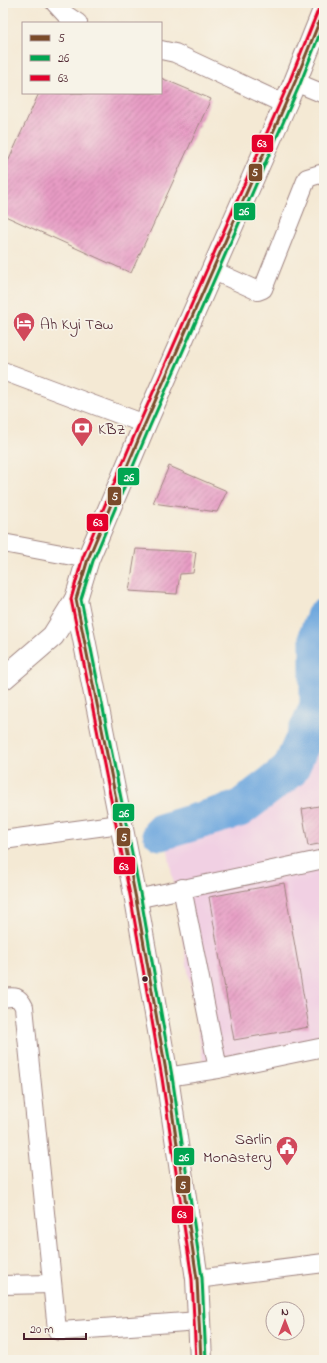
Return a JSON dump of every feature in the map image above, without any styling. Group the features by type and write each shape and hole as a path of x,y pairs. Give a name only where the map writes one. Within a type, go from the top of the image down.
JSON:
{"main road":[{"path":"3,679 53,636 76,598 88,559 284,104 295,82 324,10"},
{"path":"76,598 136,899 167,1077 197,1280 201,1360"}],"street":[{"path":"55,3 66,15 76,22"},
{"path":"162,50 174,53 284,104"},
{"path":"295,82 324,94"},
{"path":"212,270 258,291 263,289 307,178 320,174 324,176"},
{"path":"3,371 146,424"},
{"path":"3,543 88,559"},
{"path":"3,840 120,824"},
{"path":"136,899 324,859"},
{"path":"182,888 218,1069"},
{"path":"3,998 14,996 21,1001 24,1008 57,1330 61,1331 199,1321"},
{"path":"167,1077 218,1069 324,1047"},
{"path":"197,1280 324,1263"},
{"path":"3,1285 52,1284"}],"shaded area":[{"path":"324,741 324,1040 203,1060 167,845 248,824 300,775"}],"building":[{"path":"162,78 211,99 131,273 3,215 3,173 39,94 162,94"},
{"path":"169,466 227,491 217,512 153,503"},
{"path":"136,549 196,552 193,573 180,574 177,594 129,591"},
{"path":"324,805 324,843 308,846 302,809"},
{"path":"284,883 309,1027 234,1040 209,897"}],"waterway":[{"path":"161,832 239,809 290,770 318,706 318,633 324,617"}],"transit line":[{"name":"63","path":"196,1360 192,1279 162,1078 131,900 71,599 83,557 140,422 290,80 319,8"},
{"name":"5","path":"201,1360 197,1279 167,1077 136,899 76,599 88,559 145,424 295,82 324,10"},
{"name":"26","path":"206,1360 202,1278 172,1076 141,898 81,599 93,561 150,426 300,84 324,23"}],"place":[{"name":"Ah Kyi Taw","path":"24,342"},
{"name":"KBZ","path":"82,448"},
{"name":"Sarlin Monastery","path":"287,1166"}]}
